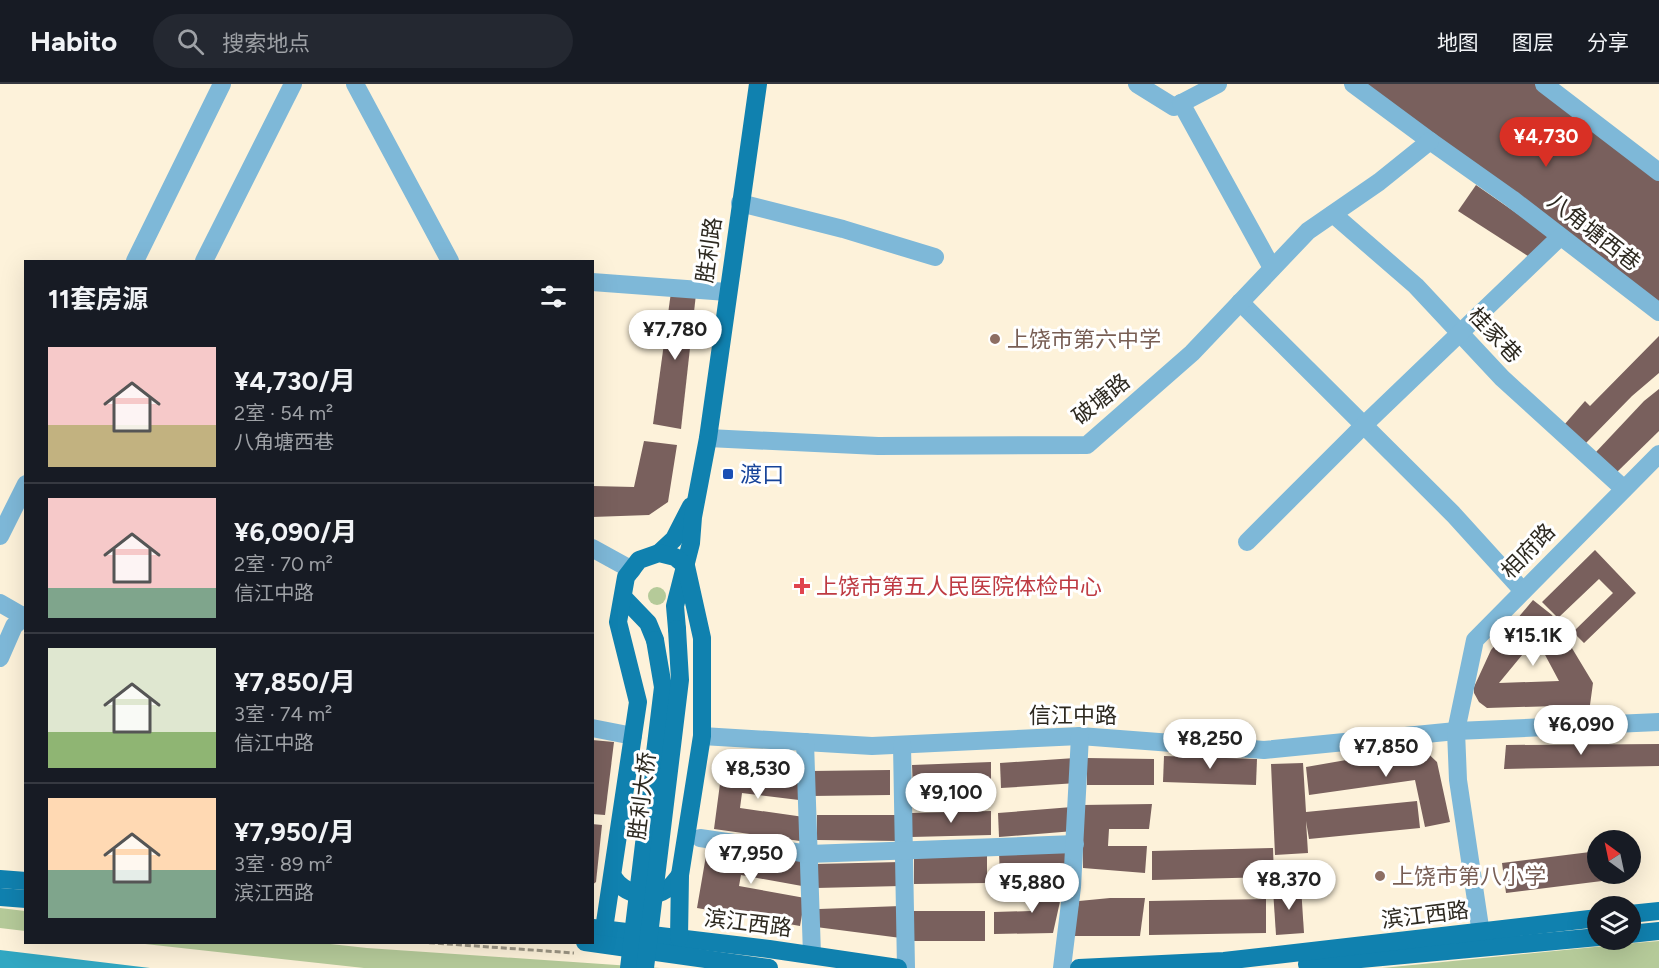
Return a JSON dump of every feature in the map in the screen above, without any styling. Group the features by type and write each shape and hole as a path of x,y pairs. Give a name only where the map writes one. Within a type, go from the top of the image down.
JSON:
{"main road":[{"name":"胜利路","path":"697,494 708,438 758,84"},
{"path":"598,928 617,866 630,784 638,702 618,622 626,577 639,560 659,553 674,539 697,494"},
{"path":"679,938 679,864 689,784 702,736 702,638 686,566 697,494"},
{"path":"659,553 675,557 686,566"},
{"name":"胜利大桥","path":"645,968 680,680 675,606 686,566"},
{"name":"胜利大桥","path":"623,597 648,623 655,640 663,687 629,968"},
{"path":"617,866 618,885 638,894 656,894 668,889 679,864"},
{"path":"0,879 24,881"},
{"path":"0,897 24,899"},
{"path":"1641,913 1659,911"},
{"name":"滨江西路","path":"1263,968 1482,940 1587,920"},
{"name":"滨江西路","path":"598,928 898,968"},
{"path":"1641,933 1659,931"},
{"name":"滨江西路","path":"1079,968 1224,961 1482,940 1587,937"},
{"name":"滨江西路","path":"580,947 769,968"}],"street":[{"path":"135,260 222,84"},
{"path":"205,260 293,84"},
{"path":"355,84 449,260"},
{"path":"1137,84 1174,107 1218,84"},
{"name":"八角塘西巷","path":"1353,84 1512,199 1659,312"},
{"path":"1544,84 1659,172"},
{"path":"1181,103 1272,268"},
{"name":"破塘路","path":"708,438 878,446 1087,445 1192,353 1308,231 1379,182 1430,141"},
{"path":"740,203 843,229 935,257"},
{"name":"桂家巷","path":"1333,214 1416,286 1502,378 1624,489"},
{"path":"1247,542 1364,425 1560,237"},
{"path":"594,282 727,292"},
{"path":"1240,302 1453,514 1523,591"},
{"name":"相府路","path":"1482,940 1458,780 1456,732 1475,640 1659,454"},
{"path":"0,536 24,488"},
{"path":"594,549 632,570"},
{"path":"0,658 18,613"},
{"name":"信江中路","path":"702,736 872,746 1080,736 1264,750 1456,732 1659,722"},
{"path":"594,728 633,736"},
{"path":"1062,968 1072,887 1080,736"},
{"path":"805,742 812,956"},
{"path":"902,745 906,968"},
{"path":"700,838 809,854 1075,844"}],"path":[{"path":"484,944 580,947"}],"green space":[{"path":"657,587 663,590 666,596 663,602 657,605 651,602 648,596 651,590"},
{"path":"0,908 24,911 24,931 0,928"},
{"path":"1659,941 1659,968 1382,968 1587,948 1587,950 1641,950 1641,942"},
{"path":"145,944 330,944 660,968 364,968"}],"water":[{"path":"0,950 150,968 0,968"}],"building":[{"path":"1353,84 1544,84 1659,172 1659,312"},
{"path":"1476,185 1551,237 1531,258 1458,211"},
{"path":"671,292 696,294 681,429 653,424"},
{"path":"1659,336 1659,373 1632,396 1586,443 1564,425 1585,401 1590,406"},
{"path":"1659,389 1659,431 1617,472 1596,452 1644,401"},
{"path":"644,441 677,445 668,502 649,515 594,517 594,486 634,487"},
{"path":"1595,550 1636,593 1584,643 1573,632 1613,593 1599,579 1558,618 1542,602"},
{"path":"1533,600 1552,615 1593,683 1590,705 1487,708 1479,702 1474,693 1474,687 1491,650","holes":["1536,638 1559,681 1499,683"]},
{"path":"594,740 614,742 605,815 594,814"},
{"path":"1659,744 1659,766 1504,769 1506,745"},
{"path":"1421,747 1437,762 1450,822 1425,827 1415,780 1309,795 1306,767"},
{"path":"1164,756 1257,759 1256,785 1163,782"},
{"path":"1075,758 1077,783 1001,788 1000,763"},
{"path":"1087,758 1154,759 1154,785 1087,785"},
{"path":"723,761 803,771 799,800 742,793 740,808 804,817 800,841 714,829"},
{"path":"991,762 991,787 913,790 912,765"},
{"path":"1303,763 1306,812 1417,801 1420,828 1309,839 1306,821 1308,853 1275,855 1271,764"},
{"path":"890,770 890,795 811,796 811,771"},
{"path":"1152,804 1149,829 1109,829 1108,846 1147,846 1145,873 1083,868 1082,805"},
{"path":"1072,807 1074,831 999,837 998,813"},
{"path":"991,811 991,835 911,837 911,813"},
{"path":"817,815 900,815 899,841 817,840"},
{"path":"594,824 602,825 594,884"},
{"path":"708,844 806,861 802,886 741,875 739,886 805,898 800,926 697,908"},
{"path":"1273,848 1274,877 1152,880 1152,851"},
{"path":"1068,850 1069,873 1000,876 999,853"},
{"path":"1587,852 1587,883 1506,893 1502,863"},
{"path":"987,856 987,883 914,884 914,857"},
{"path":"901,862 901,886 816,888 815,864"},
{"path":"1038,882 1063,888 1053,933 994,934 994,912 1031,911"},
{"path":"1301,887 1304,933 1276,935 1273,890"},
{"path":"1145,898 1140,936 1073,936 1079,901"},
{"path":"1266,899 1266,933 1149,935 1149,901"},
{"path":"901,906 901,938 816,927 819,909"},
{"path":"911,911 985,911 985,941 911,941"}],"place":[{"name":"上饶市第六中学","path":"995,339"},
{"name":"渡口","path":"728,474"},
{"name":"上饶市第五人民医院体检中心","path":"802,586"},
{"name":"上饶市第八小学","path":"1380,876"}]}
